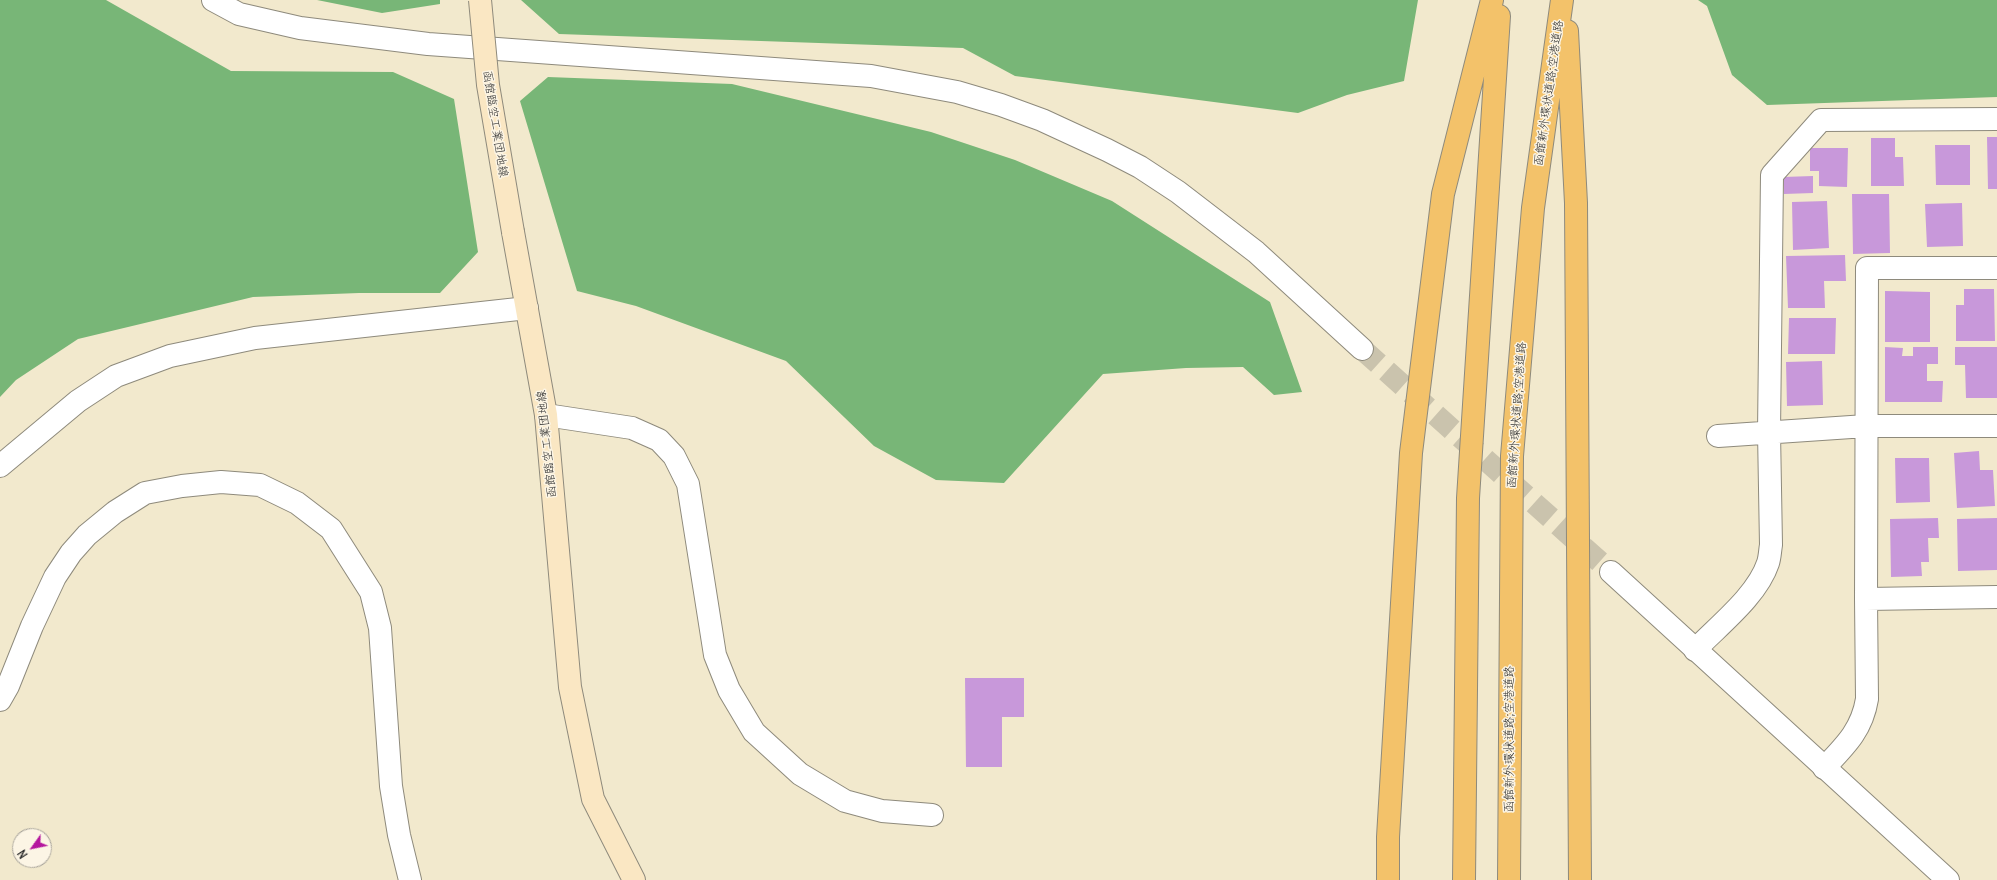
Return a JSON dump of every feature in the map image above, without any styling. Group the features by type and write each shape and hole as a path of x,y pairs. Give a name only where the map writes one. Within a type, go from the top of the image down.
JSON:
{"highway":[{"path":"1388,880 1388,838 1412,453 1443,194 1492,0"},
{"path":"1464,880 1468,498 1493,85 1500,0"},
{"name":"函館新外環状道路;空港道路","path":"1509,880 1512,456 1533,208 1562,0"},
{"path":"1565,0 1576,203 1580,880"}],"main road":[{"name":"函館臨空工業団地線","path":"480,0 488,85 546,415 570,687 593,799 634,880"}],"street":[{"path":"212,0 239,14 300,28 428,44 871,76 957,92 1001,105 1042,120 1107,150 1140,167 1178,192 1256,252 1362,349"},
{"path":"1695,650 1750,593 1761,578 1768,562 1771,544 1769,432 1772,174 1821,120 1997,119"},
{"path":"1824,768 1850,741 1865,714 1867,698 1867,268 1997,268"},
{"path":"0,466 78,401 116,376 170,356 255,338 527,308"},
{"path":"546,415 632,428 659,440 674,456 688,484 715,656 729,690 754,732 800,774 845,801 882,811 932,815"},
{"path":"1718,436 1866,426 1997,426"},
{"path":"0,700 8,686 32,626 54,577 71,553 87,535 109,516 145,493 182,486 221,482 260,485 297,503 331,529 371,592 380,628 391,786 399,835 410,880"},
{"path":"1611,572 1948,880"},
{"path":"1866,599 1997,597"}],"green space":[{"path":"0,0 106,0 231,71 393,72 454,99 478,252 440,293 359,293 253,297 78,339 16,380 0,397"},
{"path":"317,0 440,0 440,4 382,13"},
{"path":"521,0 1418,0 1404,81 1347,95 1298,113 1015,76 963,48 559,34"},
{"path":"1698,0 1997,0 1997,97 1767,105 1732,75 1707,6"},
{"path":"548,77 732,84 931,132 1015,160 1112,201 1270,302 1302,392 1274,395 1243,367 1186,368 1103,374 1004,483 936,480 874,446 786,361 636,306 577,291 520,101"}],"building":[{"path":"1987,137 1997,137 1997,189 1988,189"},
{"path":"1871,138 1895,138 1895,157 1903,157 1904,186 1871,186"},
{"path":"1935,145 1970,145 1970,185 1936,185"},
{"path":"1810,148 1848,148 1847,187 1819,186 1819,171 1810,171"},
{"path":"1813,176 1813,193 1784,194 1783,177"},
{"path":"1852,194 1889,194 1890,253 1853,254"},
{"path":"1827,201 1829,248 1793,250 1792,202"},
{"path":"1962,203 1963,246 1927,247 1925,204"},
{"path":"1845,255 1846,281 1824,281 1825,308 1788,308 1786,256"},
{"path":"1964,289 1994,289 1995,341 1956,341 1956,305 1964,305"},
{"path":"1885,291 1930,292 1930,342 1885,342"},
{"path":"1789,318 1836,318 1835,354 1788,354"},
{"path":"1885,347 1903,348 1902,356 1913,356 1913,347 1938,347 1938,364 1927,364 1927,381 1943,381 1942,402 1885,402"},
{"path":"1955,347 1997,347 1997,398 1966,398 1965,365 1955,365"},
{"path":"1822,361 1823,405 1787,406 1786,362"},
{"path":"1979,451 1980,470 1993,470 1995,506 1957,508 1954,453"},
{"path":"1895,458 1929,458 1930,502 1896,503"},
{"path":"1938,518 1939,538 1928,538 1929,562 1921,562 1922,576 1891,577 1890,519"},
{"path":"1997,518 1997,570 1958,571 1957,519"},
{"path":"965,678 1024,678 1024,717 1002,717 1002,767 966,767"}],"tunnel":[{"path":"1362,349 1611,572"}]}
